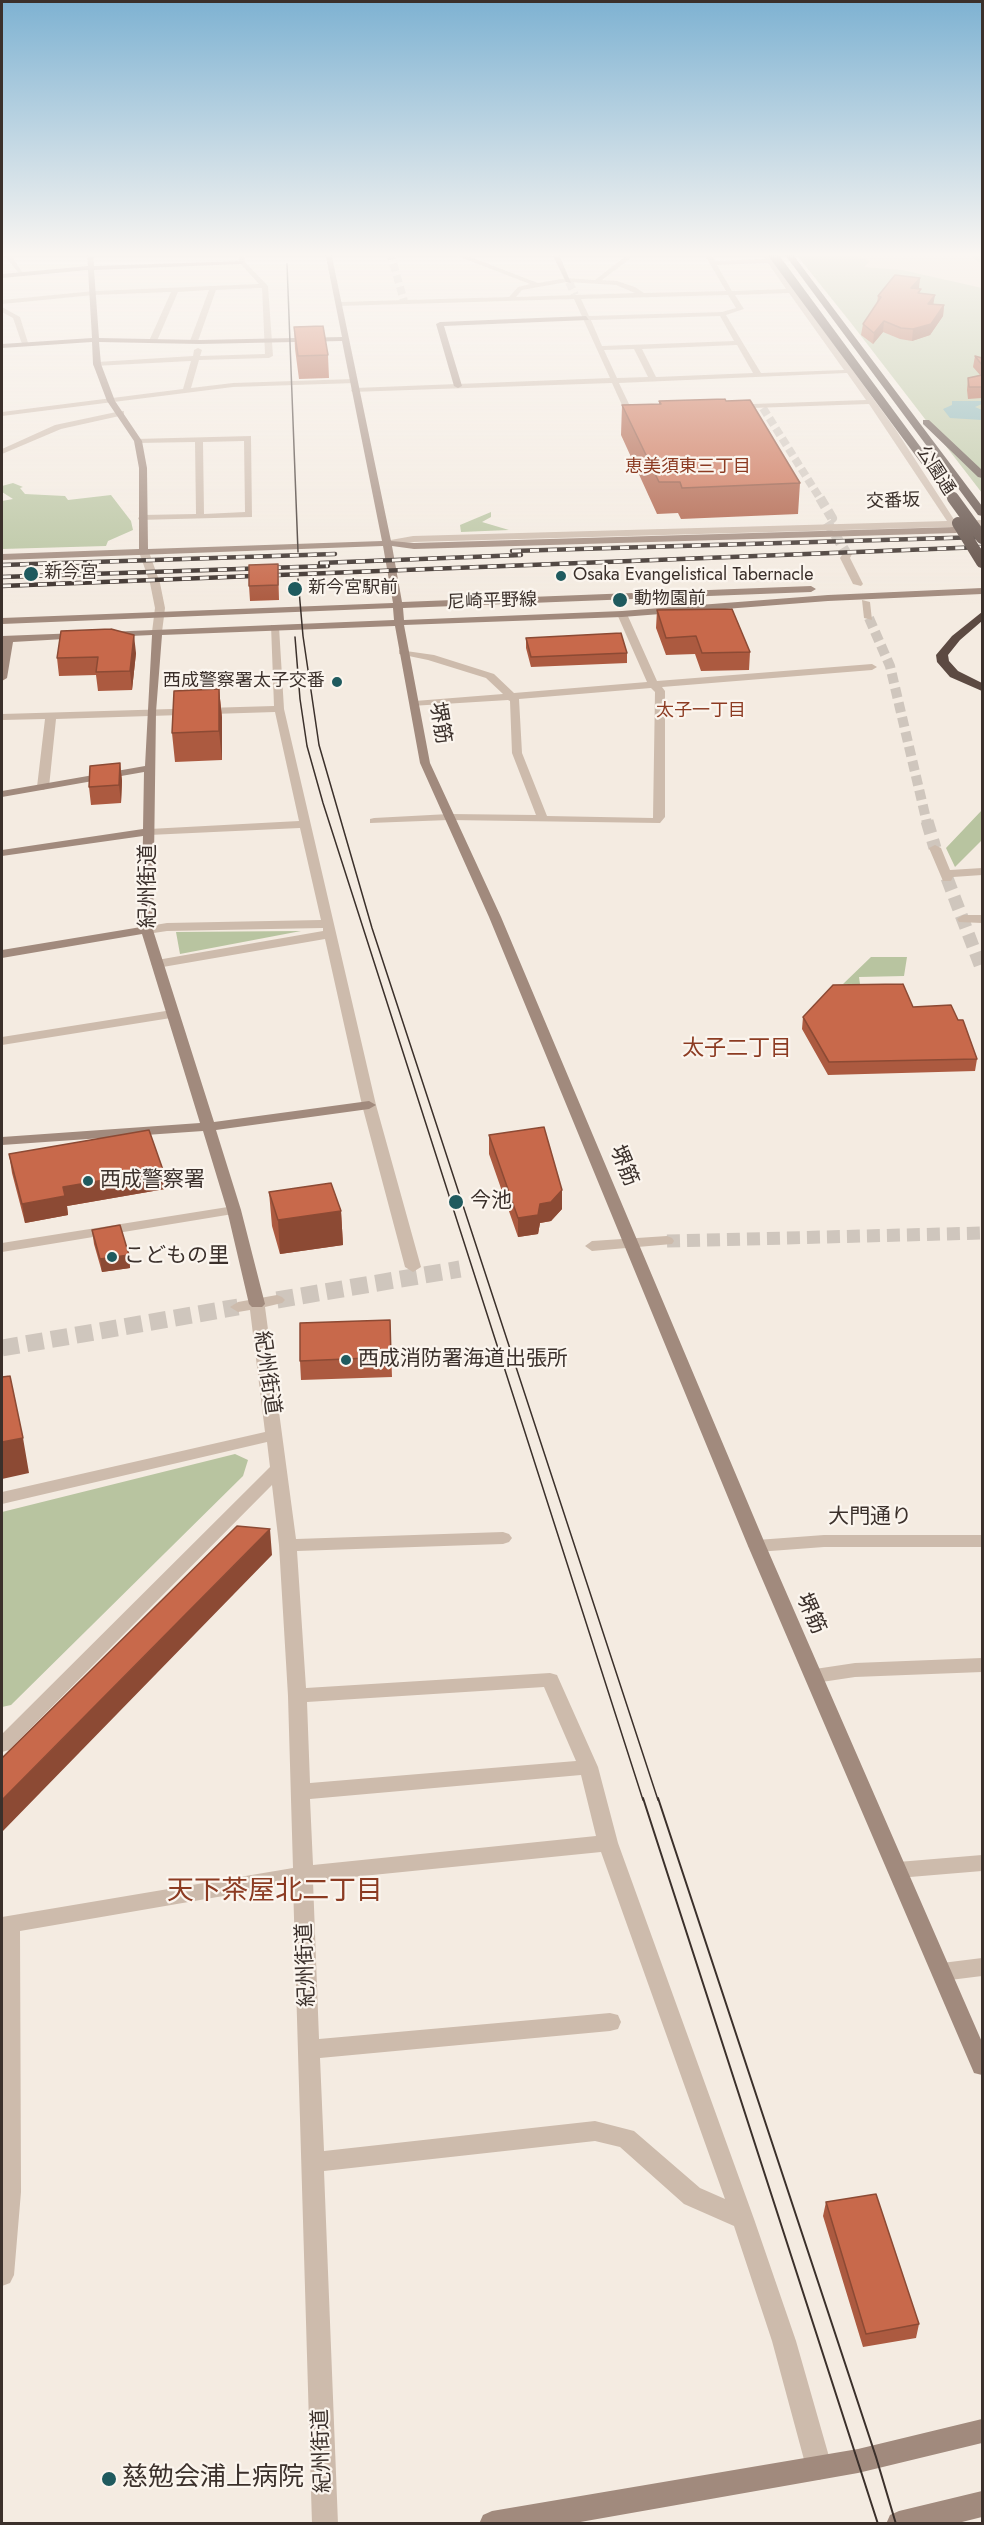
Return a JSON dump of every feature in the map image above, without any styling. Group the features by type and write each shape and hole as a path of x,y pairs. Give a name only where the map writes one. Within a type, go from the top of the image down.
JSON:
{"highway":[{"path":"855,370 982,538"},
{"path":"877,370 982,513"},
{"path":"890,387 982,475"},
{"path":"939,481 940,494 982,562"},
{"path":"982,615 956,638 942,655 943,662 954,674 982,687"}],"street":[{"name":"紀州街道","path":"99,370 111,401 138,441 143,468 144,552 155,583 160,608 151,712 147,930 234,1210 257,1304 288,1545 297,1696 315,2162 325,2523"},
{"path":"186,391 193,370"},
{"name":"堺筋","path":"351,370 388,543 396,587 403,652 416,704 425,763 495,917 757,1546 982,2066"},
{"path":"453,370 458,386"},
{"path":"610,370 635,424 646,424"},
{"path":"648,370 653,379"},
{"path":"755,370 759,376"},
{"name":"公園通","path":"848,370 951,523"},
{"path":"2,414 233,385 354,385 375,389 844,372"},
{"path":"752,406 871,402"},
{"path":"2,452 58,427 121,413"},
{"path":"138,441 248,438 249,515 142,518"},
{"path":"199,439 200,516"},
{"name":"交番坂","path":"840,520 951,523"},
{"path":"951,523 982,529"},
{"path":"2,557 388,543 414,546 982,523"},
{"path":"847,554 845,558 858,584"},
{"name":"尼崎平野線","path":"2,621 982,582"},
{"name":"尼崎平野線","path":"103,634 646,612 691,615 811,608 828,598 982,591"},
{"path":"865,602 870,618"},
{"path":"374,821 449,817 656,821 659,818 660,691 653,684 622,614"},
{"path":"274,627 279,709 369,1105 413,1267"},
{"path":"2,678 5,639 91,635"},
{"path":"403,652 430,657 490,676 510,695 515,701 517,753 543,819"},
{"path":"416,704 872,667"},
{"path":"2,717 279,709"},
{"path":"43,787 51,715"},
{"path":"2,794 150,768"},
{"path":"2,853 150,832 304,824"},
{"path":"935,848 946,876 982,872"},
{"path":"963,919 982,919"},
{"path":"2,954 167,927 329,929"},
{"path":"157,964 329,929"},
{"path":"2,1041 172,1014"},
{"path":"2,1141 207,1127 369,1105"},
{"path":"2,1248 234,1210"},
{"path":"592,1246 667,1241"},
{"path":"2,1498 275,1435"},
{"path":"2,1745 278,1469"},
{"path":"288,1545 503,1538"},
{"name":"大門通り","path":"757,1546 824,1541 982,1541"},
{"path":"815,1676 855,1670 982,1667"},
{"path":"297,1696 550,1680 588,1767 608,1843 743,2219 784,2341 819,2467"},
{"path":"300,1792 588,1767"},
{"path":"2,2276 10,2192 6,1924 304,1874 608,1843"},
{"path":"898,1870 982,1863"},
{"path":"942,1972 982,1967"},
{"path":"310,2049 610,2022"},
{"path":"315,2162 595,2131 626,2138 692,2196 743,2219"},
{"path":"492,2523 876,2457 982,2431"},
{"path":"899,2523 982,2504"}],"green space":[{"path":"887,370 982,370 982,493"},
{"path":"13,483 23,487 20,488 25,494 65,496 68,500 111,495 131,521 133,530 108,541 106,546 2,549 2,501 13,499 2,492 2,486"},
{"path":"491,512 491,517 482,522 509,530 461,532 460,525"},
{"path":"982,810 982,840 955,867 946,848"},
{"path":"301,931 180,954 176,932"},
{"path":"871,957 907,957 904,976 859,977 860,984 843,984"},
{"path":"235,1454 248,1460 243,1476 11,1705 2,1707 2,1512"}],"water":[{"path":"952,401 982,401 982,404 975,407 982,410 982,420 950,418 943,409 952,405"}],"building":[{"path":"982,375 982,387 969,387 968,378"},
{"path":"725,399 726,401 750,400 800,483 682,488 680,482 659,482 622,405 661,404 659,401"},
{"path":"278,564 278,585 249,586 249,565"},
{"path":"732,609 750,652 702,653 696,636 666,638 657,610"},
{"path":"111,629 134,635 130,671 96,672 98,657 57,658 61,631"},
{"path":"621,633 627,653 531,657 526,638"},
{"path":"219,689 219,731 172,733 174,691"},
{"path":"120,763 119,785 89,787 90,766"},
{"path":"903,984 913,1007 951,1005 958,1020 963,1020 977,1059 829,1062 803,1017 833,985"},
{"path":"544,1127 562,1190 551,1202 540,1204 538,1215 518,1218 489,1135"},
{"path":"149,1130 163,1170 63,1187 65,1196 22,1204 9,1154"},
{"path":"331,1183 341,1211 278,1220 269,1192"},
{"path":"120,1225 129,1255 100,1259 92,1230"},
{"path":"390,1320 391,1357 300,1361 300,1323"},
{"path":"10,1376 23,1438 2,1442 2,1377"},
{"path":"237,1526 270,1529 2,1800 2,1758"},
{"path":"876,2194 919,2324 866,2334 826,2202"}],"tunnel":[{"path":"763,408 821,500"},
{"path":"820,498 832,518 827,522 847,554"},
{"path":"869,618 890,666 927,823"},
{"path":"927,821 935,848"},
{"path":"947,878 982,970"},
{"path":"667,1241 982,1233"},
{"path":"277,1300 460,1269"},
{"path":"2,1348 238,1307"}],"tram line":[{"path":"291,370 298,552"},
{"path":"298,579 303,636 319,745 372,928 658,1800"},
{"path":"295,637 300,699 307,746 323,803 643,1800"},
{"path":"643,1798 878,2524"},
{"path":"658,1798 876,2457 896,2524"}],"railway":[{"path":"512,551 982,537"},
{"path":"2,586 982,547"},
{"path":"2,565 335,554"},
{"path":"320,563 521,555"},
{"path":"2,577 328,566"}],"place":[{"name":"新今宮","path":"31,574"},
{"name":"Osaka Evangelistical Tabernacle","path":"561,576"},
{"name":"新今宮駅前","path":"295,589"},
{"name":"動物園前","path":"620,600"},
{"name":"西成警察署太子交番","path":"337,682"},
{"name":"西成警察署","path":"88,1181"},
{"name":"今池","path":"456,1202"},
{"name":"こどもの里","path":"112,1257"},
{"name":"西成消防署海道出張所","path":"346,1360"},
{"name":"慈勉会浦上病院","path":"109,2479"}],"district":[{"name":"恵美須東三丁目","path":"688,468"},
{"name":"太子一丁目","path":"701,712"},
{"name":"太子二丁目","path":"737,1050"},
{"name":"天下茶屋北二丁目","path":"275,1892"}]}
